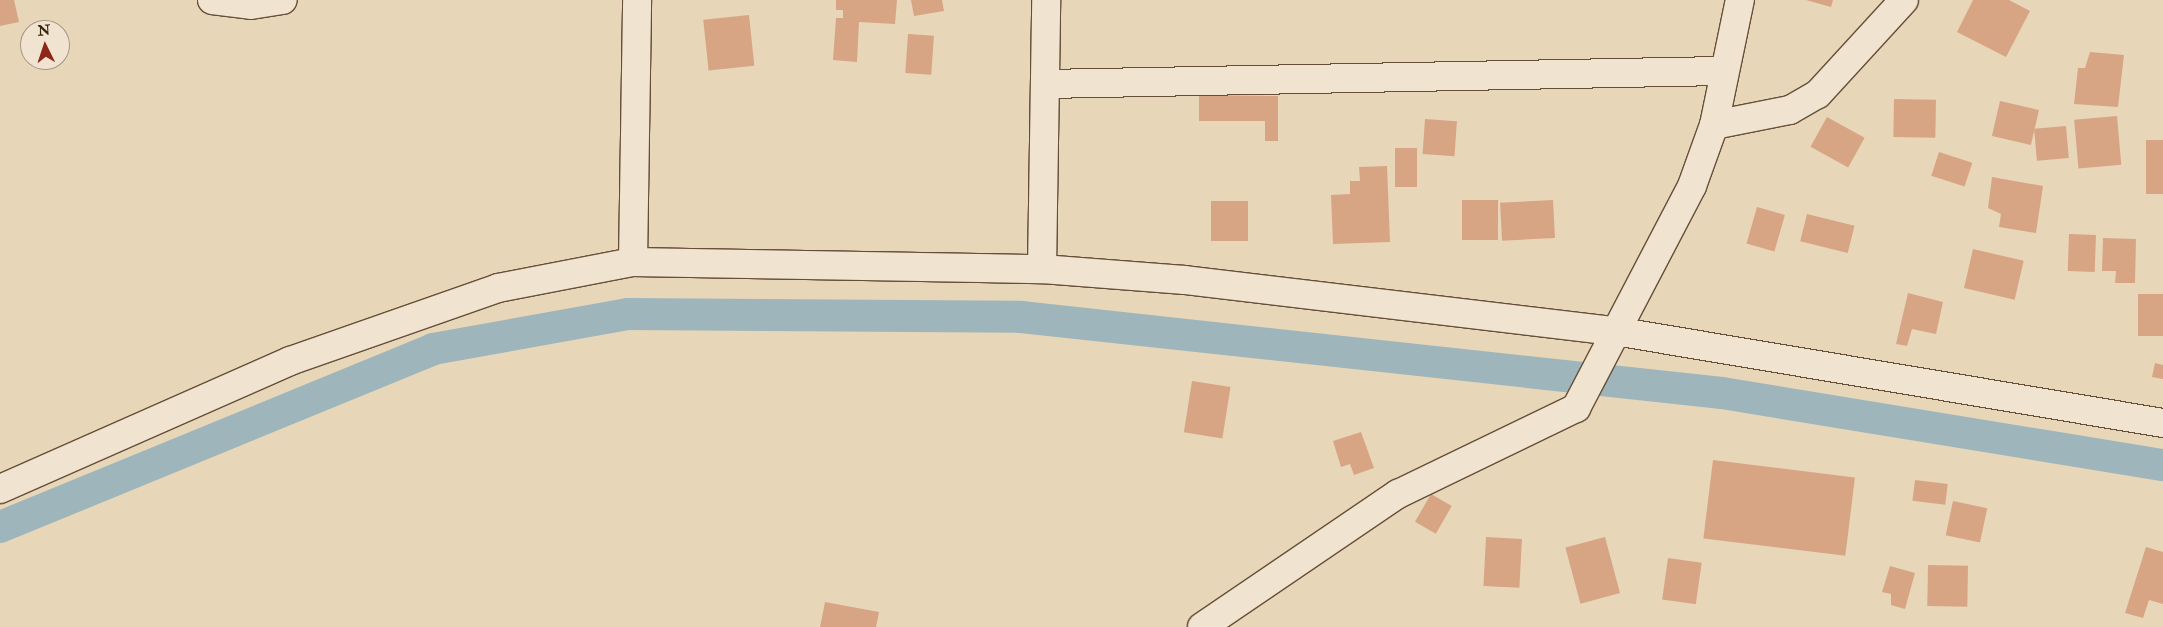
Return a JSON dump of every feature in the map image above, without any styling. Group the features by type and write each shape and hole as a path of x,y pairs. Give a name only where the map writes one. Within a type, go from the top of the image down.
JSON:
{"street":[{"path":"212,0 251,5 283,0"},
{"path":"633,262 637,0"},
{"path":"1042,269 1046,0"},
{"path":"1202,627 1398,494 1576,408 1614,332 1692,186 1714,125 1740,0"},
{"path":"1714,125 1790,110 1818,94 1904,0"},
{"path":"1045,84 1724,71"},
{"path":"0,489 290,361 498,288 633,262 1042,269 1194,281 1614,332 2163,423"}],"building":[{"path":"0,0 14,0 19,22 0,26"},
{"path":"836,0 897,0 895,24 859,22 857,62 833,60 836,18 843,18 843,10 836,10"},
{"path":"911,0 942,0 944,11 914,16"},
{"path":"1806,0 1833,0 1831,7"},
{"path":"1973,0 2009,0 2030,11 2006,57 1957,32"},
{"path":"749,15 754,66 709,71 703,20"},
{"path":"908,34 934,36 931,75 905,73"},
{"path":"2090,52 2124,55 2118,107 2074,104 2078,68 2085,68"},
{"path":"1199,95 1278,96 1278,141 1265,141 1265,121 1199,121"},
{"path":"1894,99 1936,100 1935,138 1893,137"},
{"path":"2000,101 2039,110 2031,145 1992,136"},
{"path":"2117,116 2121,165 2078,169 2074,120"},
{"path":"1827,117 1865,138 1848,168 1811,147"},
{"path":"1425,119 1457,121 1454,156 1423,154"},
{"path":"2066,126 2069,158 2037,161 2034,129"},
{"path":"2146,140 2163,140 2163,194 2146,194"},
{"path":"1395,148 1417,148 1417,187 1395,187"},
{"path":"1939,152 1972,163 1965,187 1931,176"},
{"path":"1387,166 1390,242 1333,244 1331,195 1350,194 1350,181 1360,181 1359,167"},
{"path":"1992,177 2043,186 2036,233 1999,227 2001,214 1988,208"},
{"path":"1462,200 1498,200 1498,240 1462,240"},
{"path":"1553,200 1555,238 1502,241 1500,203"},
{"path":"1211,201 1248,201 1248,241 1211,241"},
{"path":"1757,207 1785,215 1774,252 1747,244"},
{"path":"1807,214 1855,226 1848,253 1800,241"},
{"path":"2069,234 2096,235 2095,272 2068,271"},
{"path":"2103,238 2136,239 2135,283 2115,283 2116,271 2102,271"},
{"path":"1973,249 2024,261 2015,300 1964,288"},
{"path":"1908,293 1943,302 1936,334 1912,329 1907,346 1896,344"},
{"path":"2138,294 2163,294 2163,336 2138,336"},
{"path":"2155,363 2163,365 2163,379 2152,377"},
{"path":"1192,381 1231,387 1222,438 1184,432"},
{"path":"1361,432 1374,468 1354,475 1350,464 1341,467 1333,441"},
{"path":"1713,460 1855,477 1845,556 1703,538"},
{"path":"1915,480 1948,484 1945,505 1912,501"},
{"path":"1431,494 1452,506 1436,534 1415,522"},
{"path":"1953,501 1987,508 1980,543 1946,535"},
{"path":"1486,537 1522,539 1519,588 1483,586"},
{"path":"1605,537 1620,593 1580,604 1565,548"},
{"path":"2146,547 2163,552 2163,604 2149,600 2143,618 2125,613"},
{"path":"1668,558 1702,563 1696,604 1662,600"},
{"path":"1928,565 1968,566 1967,607 1927,606"},
{"path":"1890,566 1915,573 1905,609 1891,605 1891,594 1882,592"},
{"path":"825,602 879,612 876,627 820,627"}],"waterway":[{"path":"0,527 433,349 628,314 1021,317 1722,393 2163,465"}]}
